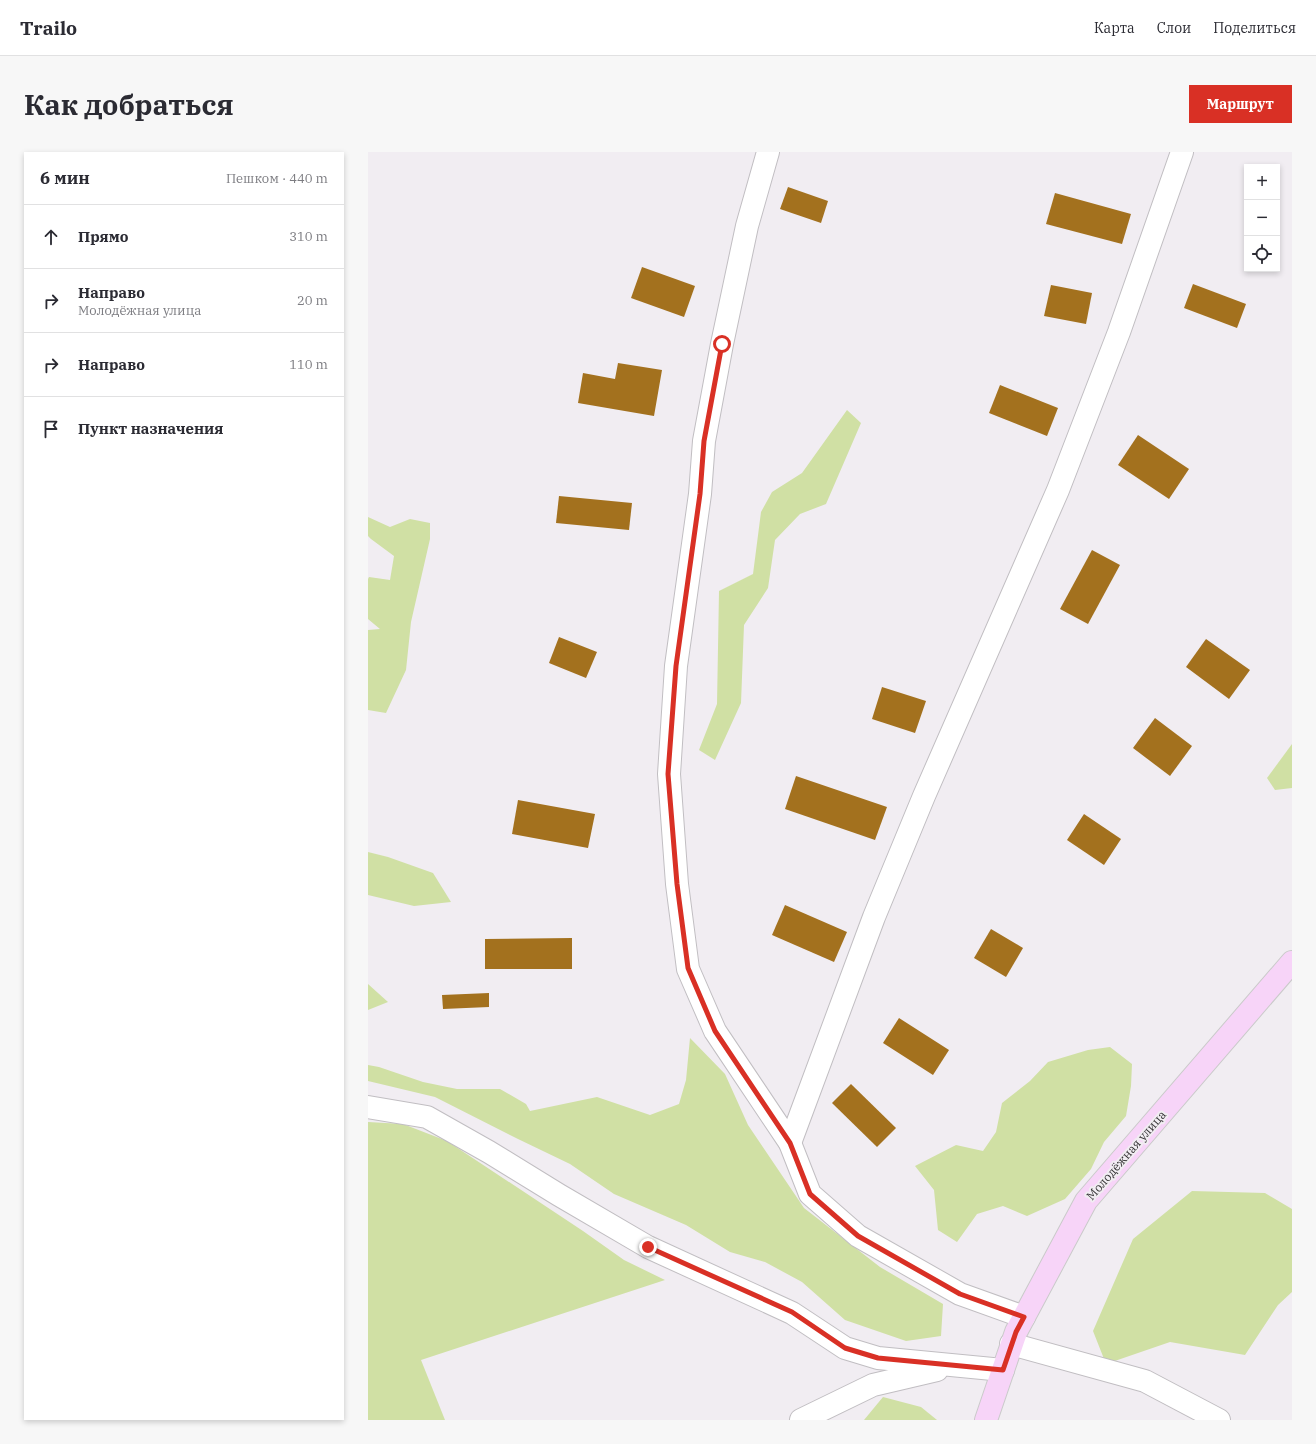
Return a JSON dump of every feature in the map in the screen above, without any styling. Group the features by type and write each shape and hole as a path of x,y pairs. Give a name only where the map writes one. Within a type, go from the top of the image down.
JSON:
{"main road":[{"name":"Молодёжная улица","path":"986,1420 1016,1332 1086,1201 1292,962"}],"street":[{"path":"768,152 747,226 722,344 704,441 700,494 676,666 668,774 677,884 688,968 715,1031 790,1143 810,1194 858,1236 960,1294 1024,1317"},
{"path":"790,1143 874,917 924,796 1058,490 1119,332 1182,152"},
{"path":"368,1107 427,1117 489,1152 648,1247 792,1312 845,1348 878,1358 1003,1370"},
{"path":"1011,1344 1145,1381 1219,1420"},
{"path":"801,1420 873,1385 956,1365"}],"green space":[{"path":"847,410 861,423 826,504 800,514 775,540 768,588 744,625 741,703 715,760 699,750 717,704 719,591 753,574 761,512 772,492 802,473"},
{"path":"368,517 390,527 410,519 430,523 430,539 411,622 406,670 386,713 368,710 368,630 380,629 368,619 368,579 369,577 390,580 394,556 368,536"},
{"path":"1292,744 1292,788 1275,790 1267,778"},
{"path":"368,852 388,857 433,873 451,902 414,906 368,895"},
{"path":"368,984 388,1002 368,1010"},
{"path":"690,1038 725,1074 748,1125 804,1208 880,1267 943,1304 941,1336 906,1341 845,1320 802,1282 765,1262 730,1252 686,1225 614,1194 570,1164 435,1097 368,1081 368,1065 379,1067 423,1082 457,1089 500,1089 526,1104 530,1111 597,1097 650,1115 679,1104 686,1080"},
{"path":"1110,1047 1132,1064 1131,1086 1126,1116 1104,1142 1091,1169 1065,1199 1027,1216 1003,1206 977,1214 957,1242 938,1230 934,1190 915,1166 956,1145 983,1151 996,1132 1002,1103 1030,1081 1048,1062 1088,1050"},
{"path":"368,1122 403,1124 447,1141 624,1260 665,1280 421,1360 445,1420 368,1420"},
{"path":"1192,1191 1265,1193 1292,1209 1292,1292 1278,1305 1245,1355 1170,1342 1106,1364 1093,1331 1133,1239"},
{"path":"883,1397 921,1407 937,1420 864,1420"}],"building":[{"path":"788,187 828,201 821,223 780,209"},
{"path":"1055,193 1131,214 1122,244 1046,224"},
{"path":"642,267 695,286 684,317 631,298"},
{"path":"1193,284 1246,304 1237,328 1184,308"},
{"path":"1051,285 1092,293 1086,324 1044,316"},
{"path":"618,363 662,370 654,416 578,403 583,373 615,379"},
{"path":"1000,385 1058,408 1047,436 989,413"},
{"path":"1138,435 1189,469 1169,499 1118,465"},
{"path":"559,496 632,503 629,530 556,523"},
{"path":"1092,550 1120,565 1088,624 1060,609"},
{"path":"559,637 597,652 586,678 549,663"},
{"path":"1206,639 1250,670 1229,699 1186,667"},
{"path":"882,687 926,701 915,733 872,719"},
{"path":"1155,718 1192,746 1170,776 1133,748"},
{"path":"796,776 887,807 875,840 785,809"},
{"path":"518,800 595,814 588,848 512,834"},
{"path":"1084,814 1121,839 1104,865 1067,840"},
{"path":"785,905 847,932 834,962 772,935"},
{"path":"991,929 1023,948 1006,977 974,958"},
{"path":"572,938 572,969 485,969 485,939"},
{"path":"489,993 489,1007 443,1009 442,995"},
{"path":"899,1018 949,1050 933,1075 883,1043"},
{"path":"851,1084 896,1128 877,1147 832,1103"}],"route":[{"path":"648,1247 792,1312 845,1348 878,1358 1003,1370 1016,1332 1024,1317 960,1294 858,1236 810,1194 790,1143 715,1031 688,968 677,884 668,774 676,666 700,494 704,441 722,344"}]}
